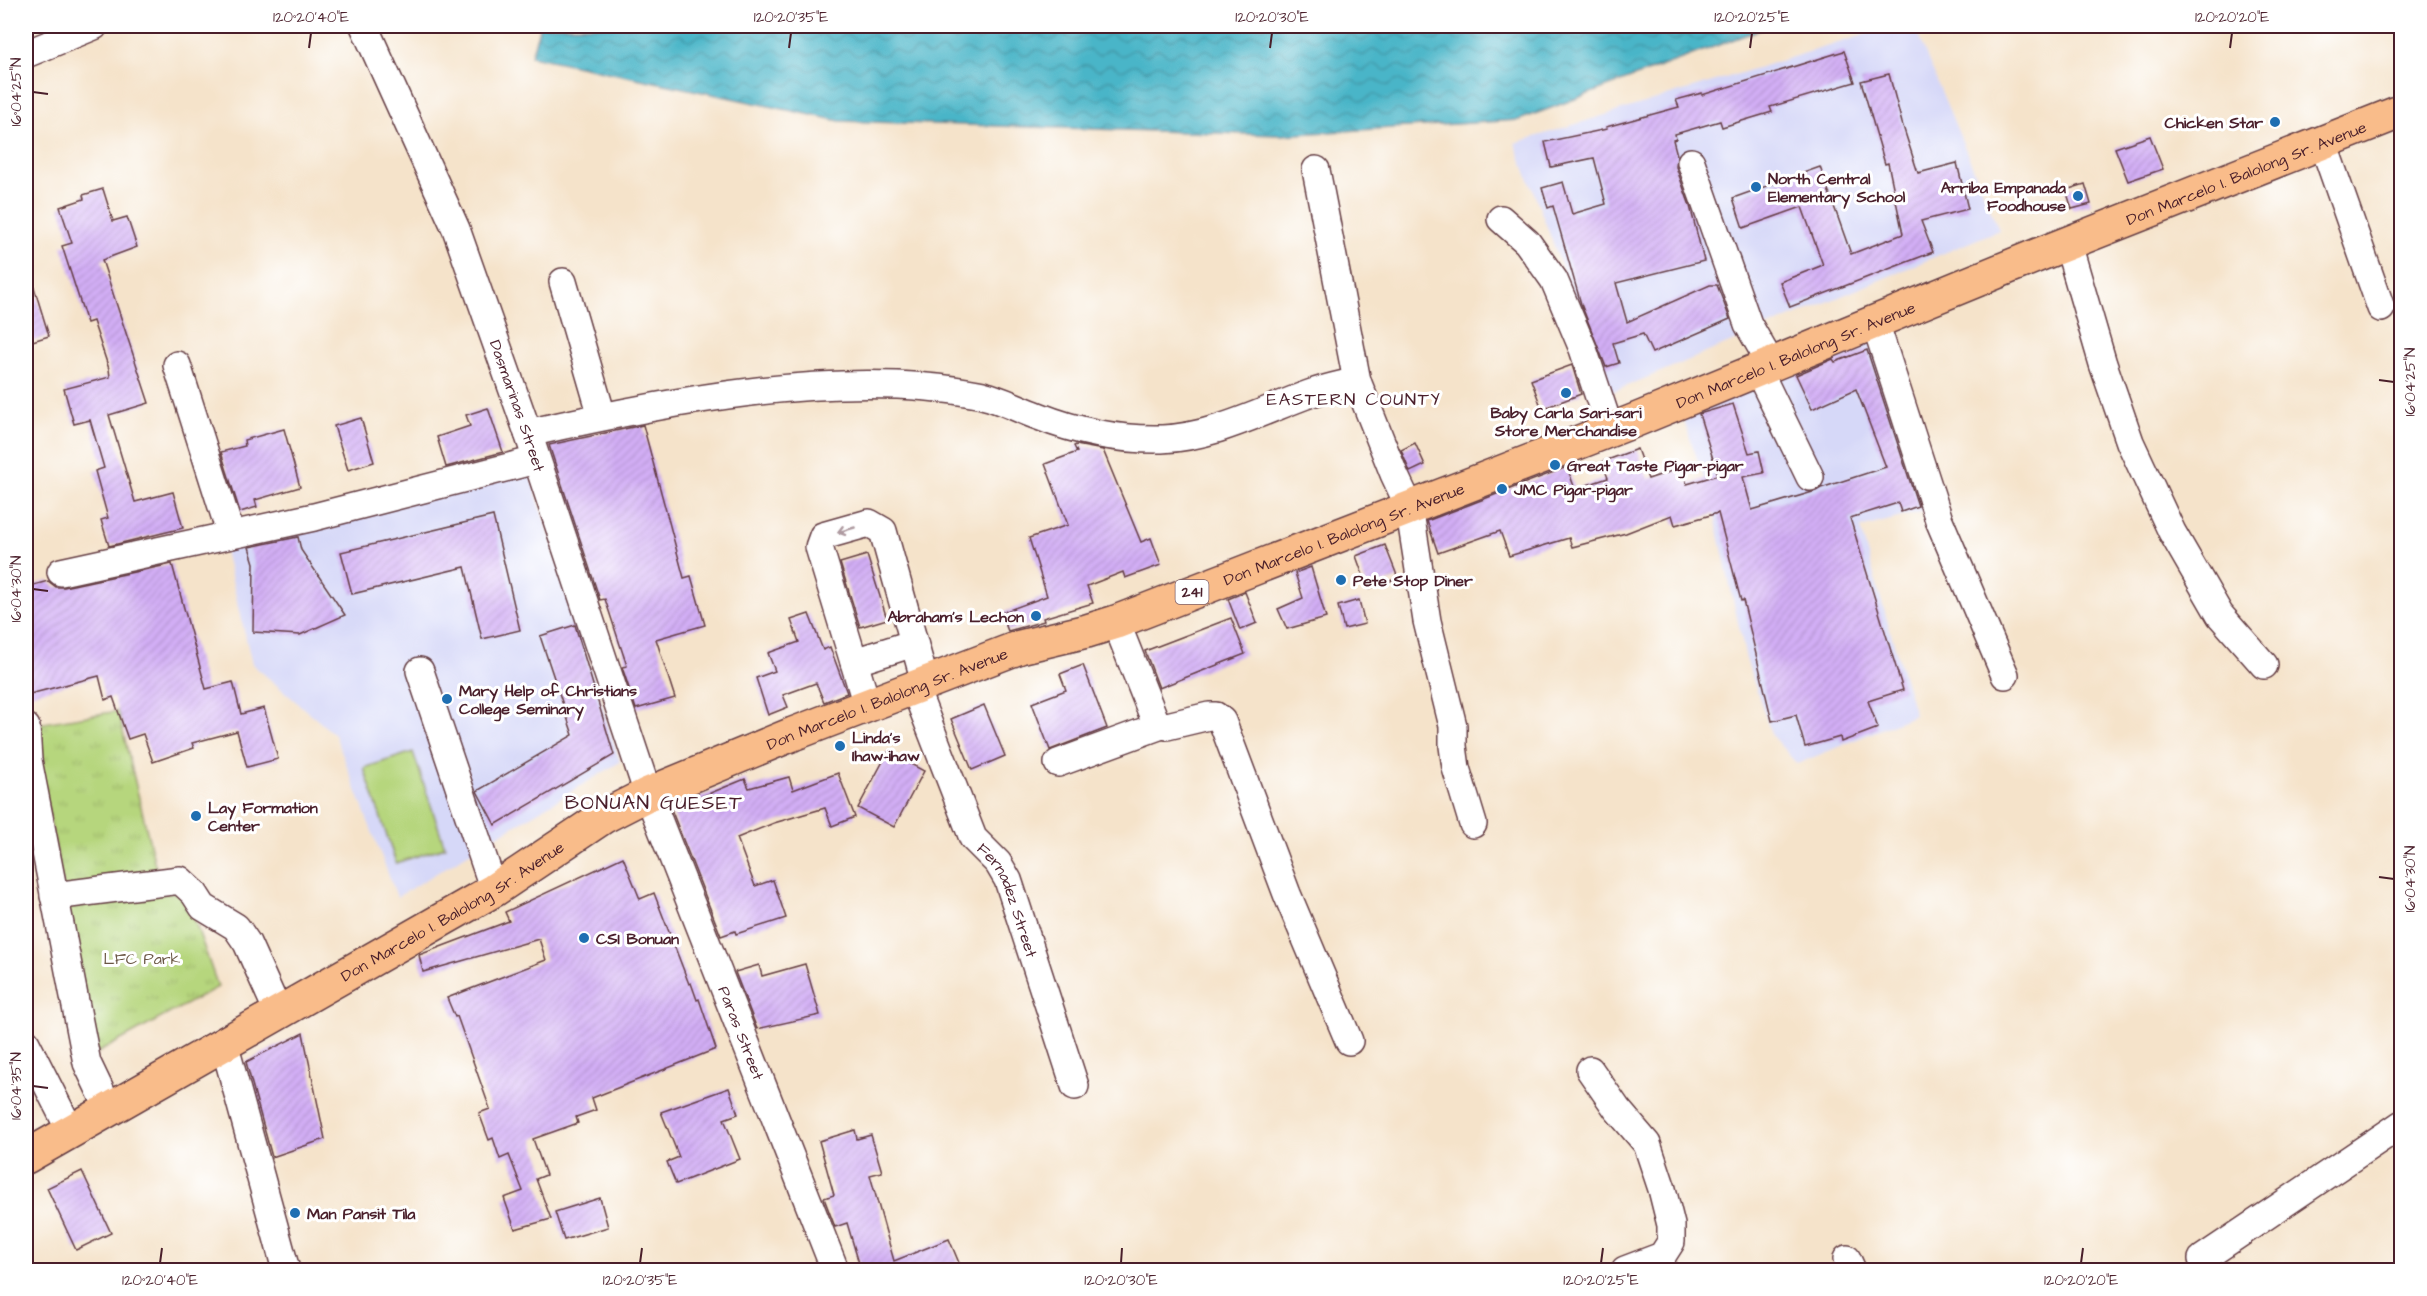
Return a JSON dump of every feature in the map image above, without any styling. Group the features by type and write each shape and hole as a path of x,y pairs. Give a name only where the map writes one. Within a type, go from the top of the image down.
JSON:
{"main road":[{"name":"Don Marcelo I. Balolong Sr. Avenue","path":"26,1157 494,890 603,817 648,795 919,684 1020,647 1116,622 1409,506 1610,430 2068,243 2402,111"}],"street":[{"path":"26,54 94,26"},
{"name":"Dasmarinas Street","path":"364,26 456,229 528,433 648,795"},
{"path":"2323,143 2381,308"},
{"path":"1691,162 1764,367 1810,477"},
{"path":"1316,170 1357,381 1409,506 1427,621 1453,726 1456,768 1473,824"},
{"path":"1501,219 1527,242 1554,280 1583,349 1610,430"},
{"path":"2068,243 2103,364 2139,462 2172,532 2220,615 2264,665"},
{"path":"563,282 602,416"},
{"path":"1875,322 1939,520 2005,675"},
{"path":"177,365 231,535"},
{"path":"528,433 602,416 758,392 855,384 930,388 980,394 1082,432 1128,438 1162,439 1212,430 1312,393 1357,381"},
{"path":"61,573 314,517 536,460"},
{"name":"Fernadez Street","path":"854,662 819,541 823,536 869,523 883,531 889,548 914,643 919,684 973,838 998,863 1008,880 1075,1086"},
{"path":"1116,622 1159,726"},
{"path":"867,705 854,662 914,643"},
{"path":"420,671 494,890"},
{"path":"1058,762 1159,726 1209,716 1222,721 1287,894 1349,1041"},
{"path":"26,727 26,761 87,1063 109,1109"},
{"name":"Paras Street","path":"648,795 834,1270"},
{"path":"54,896 180,880 194,893 203,907 236,927 251,951 278,1012"},
{"path":"26,1043 71,1132"},
{"path":"224,1044 286,1270"},
{"path":"1590,1070 1617,1109 1647,1144 1671,1225 1671,1242 1662,1256 1624,1270"},
{"path":"2198,1267 2402,1124"}],"shaded area":[{"name":"North Central Elementary School","path":"1893,26 1914,26 1999,230 1610,393 1515,143"},
{"path":"1871,339 1928,510 1860,528 1915,715 1797,764 1772,736 1746,659 1711,498 1681,413"},
{"name":"Mary Help of Christians College Seminary","path":"529,471 620,762 397,897 335,735 252,664 224,546"}],"green space":[{"name":"LFC Park","path":"118,711 162,894 184,890 218,987 97,1053 31,725"},
{"path":"413,752 445,847 396,863 364,768"}],"water":[{"path":"540,26 1769,26 1519,120 1280,135 840,121 531,56"}],"building":[{"path":"1844,51 1855,82 1770,107 1772,112 1722,127 1720,121 1675,134 1676,139 1673,140 1677,155 1676,167 1690,206 1704,261 1616,283 1627,322 1710,285 1717,285 1730,319 1652,353 1643,334 1613,343 1619,363 1606,367 1581,304 1553,206 1548,208 1542,188 1563,182 1572,214 1606,204 1594,158 1551,167 1545,142 1607,129 1606,127 1679,107 1676,100 1702,93 1702,95"},
{"path":"1889,74 1918,173 1957,163 1968,209 1921,221 1933,252 1790,307 1780,282 1823,265 1802,207 1743,228 1733,198 1820,167 1851,254 1903,234 1888,163 1885,164 1861,81"},
{"path":"2150,136 2163,169 2128,181 2115,148"},
{"path":"2085,184 2091,204 2072,209 2066,190"},
{"path":"103,189 113,221 127,217 137,247 102,260 149,403 109,415 135,502 173,492 183,528 109,546 101,520 108,518 95,471 104,468 90,420 74,424 64,389 110,377 109,369 93,321 87,323 62,246 72,243 60,207 84,199 83,195"},
{"path":"26,274 30,274 49,336 26,343"},
{"path":"1867,350 1918,506 1901,512 1898,503 1850,518 1903,690 1868,701 1878,728 1841,742 1840,737 1805,747 1796,715 1772,721 1743,600 1741,601 1718,513 1675,525 1672,515 1626,533 1572,547 1569,538 1509,556 1500,531 1438,553 1427,521 1567,467 1575,489 1608,478 1602,462 1637,449 1648,479 1681,468 1687,484 1718,475 1699,414 1733,404 1749,453 1759,451 1764,473 1743,477 1752,510 1886,467 1856,389 1812,409 1796,375 1833,359 1835,362"},
{"path":"1572,365 1581,394 1542,409 1531,380"},
{"path":"488,408 503,452 446,467 437,437 470,426 466,415"},
{"path":"361,418 374,462 348,470 334,426"},
{"path":"643,425 684,578 691,576 705,625 656,639 675,698 636,709 622,667 627,666 605,599 600,600 549,445"},
{"path":"284,429 300,487 255,500 257,507 240,512 221,452 245,446 244,440"},
{"path":"1415,443 1425,465 1410,472 1401,450"},
{"path":"1074,446 1103,450 1141,542 1151,538 1161,565 1125,578 1123,572 1087,586 1093,603 1008,631 1001,613 1047,596 1029,538 1068,525 1045,464 1077,452"},
{"path":"493,516 520,630 482,639 465,567 352,594 341,552"},
{"path":"298,537 301,550 345,615 300,635 253,632 254,563 249,547"},
{"path":"1385,545 1398,578 1368,589 1356,556"},
{"path":"867,555 887,619 860,627 840,563"},
{"path":"172,564 206,689 233,682 241,714 264,708 278,759 247,767 237,731 192,743 194,748 153,762 143,734 128,739 113,697 105,700 99,676 26,695 26,587 48,581 56,587 64,587"},
{"path":"1311,567 1326,618 1287,629 1278,609 1303,598 1295,573"},
{"path":"1245,592 1257,623 1240,630 1228,599"},
{"path":"1359,600 1365,624 1344,629 1338,606"},
{"path":"809,614 823,650 830,647 847,693 824,702 816,683 783,695 788,707 768,715 756,678 775,671 768,653 799,642 791,620"},
{"path":"1231,618 1245,654 1159,688 1145,651"},
{"path":"575,625 614,755 495,825 477,791 573,735 540,636"},
{"path":"1083,665 1107,728 1050,750 1032,703 1066,690 1060,674"},
{"path":"984,705 1005,756 972,770 951,719"},
{"path":"888,752 924,771 894,827 858,808"},
{"path":"838,773 855,817 832,826 825,808 774,823 737,838 755,886 773,880 786,918 736,934 735,931 721,936 671,809 745,779 749,788 789,777 793,790"},
{"path":"623,857 640,899 654,893 689,984 691,983 697,1000 699,999 716,1049 592,1098 596,1110 576,1117 578,1123 533,1139 546,1175 536,1179 551,1219 515,1229 504,1198 523,1191 509,1155 500,1159 493,1138 489,1140 479,1113 490,1109 457,1016 455,1017 447,998 546,960 539,939 423,972 419,955 509,921 505,912"},
{"path":"805,964 820,1015 757,1029 735,972 759,965 762,976"},
{"path":"303,1033 325,1139 272,1157 246,1062"},
{"path":"729,1088 738,1114 724,1119 740,1159 676,1184 667,1162 679,1157 661,1112"},
{"path":"855,1130 857,1139 871,1135 882,1172 870,1175 894,1261 949,1239 962,1270 861,1270 847,1223 835,1227 824,1198 834,1195 819,1141"},
{"path":"82,1171 111,1233 76,1250 47,1188"},
{"path":"600,1198 608,1227 564,1240 555,1212"}],"place":[{"name":"Chicken Star","path":"2275,122"},
{"name":"North Central Elementary School","path":"1756,187"},
{"name":"Arriba Empanada Foodhouse","path":"2078,196"},
{"name":"Baby Carla Sari-sari Store Merchandise","path":"1566,393"},
{"name":"Great Taste Pigar-pigar","path":"1555,465"},
{"name":"JMC Pigar-pigar","path":"1502,489"},
{"name":"Pete Stop Diner","path":"1341,580"},
{"name":"Abraham's Lechon","path":"1036,616"},
{"name":"Mary Help of Christians College Seminary","path":"447,699"},
{"name":"Linda's Ihaw-ihaw","path":"840,746"},
{"name":"Lay Formation Center","path":"196,816"},
{"name":"CSI Bonuan","path":"584,938"},
{"name":"Man Pansit Tila","path":"295,1213"}],"district":[{"name":"EASTERN COUNTY","path":"1354,399"},
{"name":"BONUAN GUESET","path":"654,802"}]}
